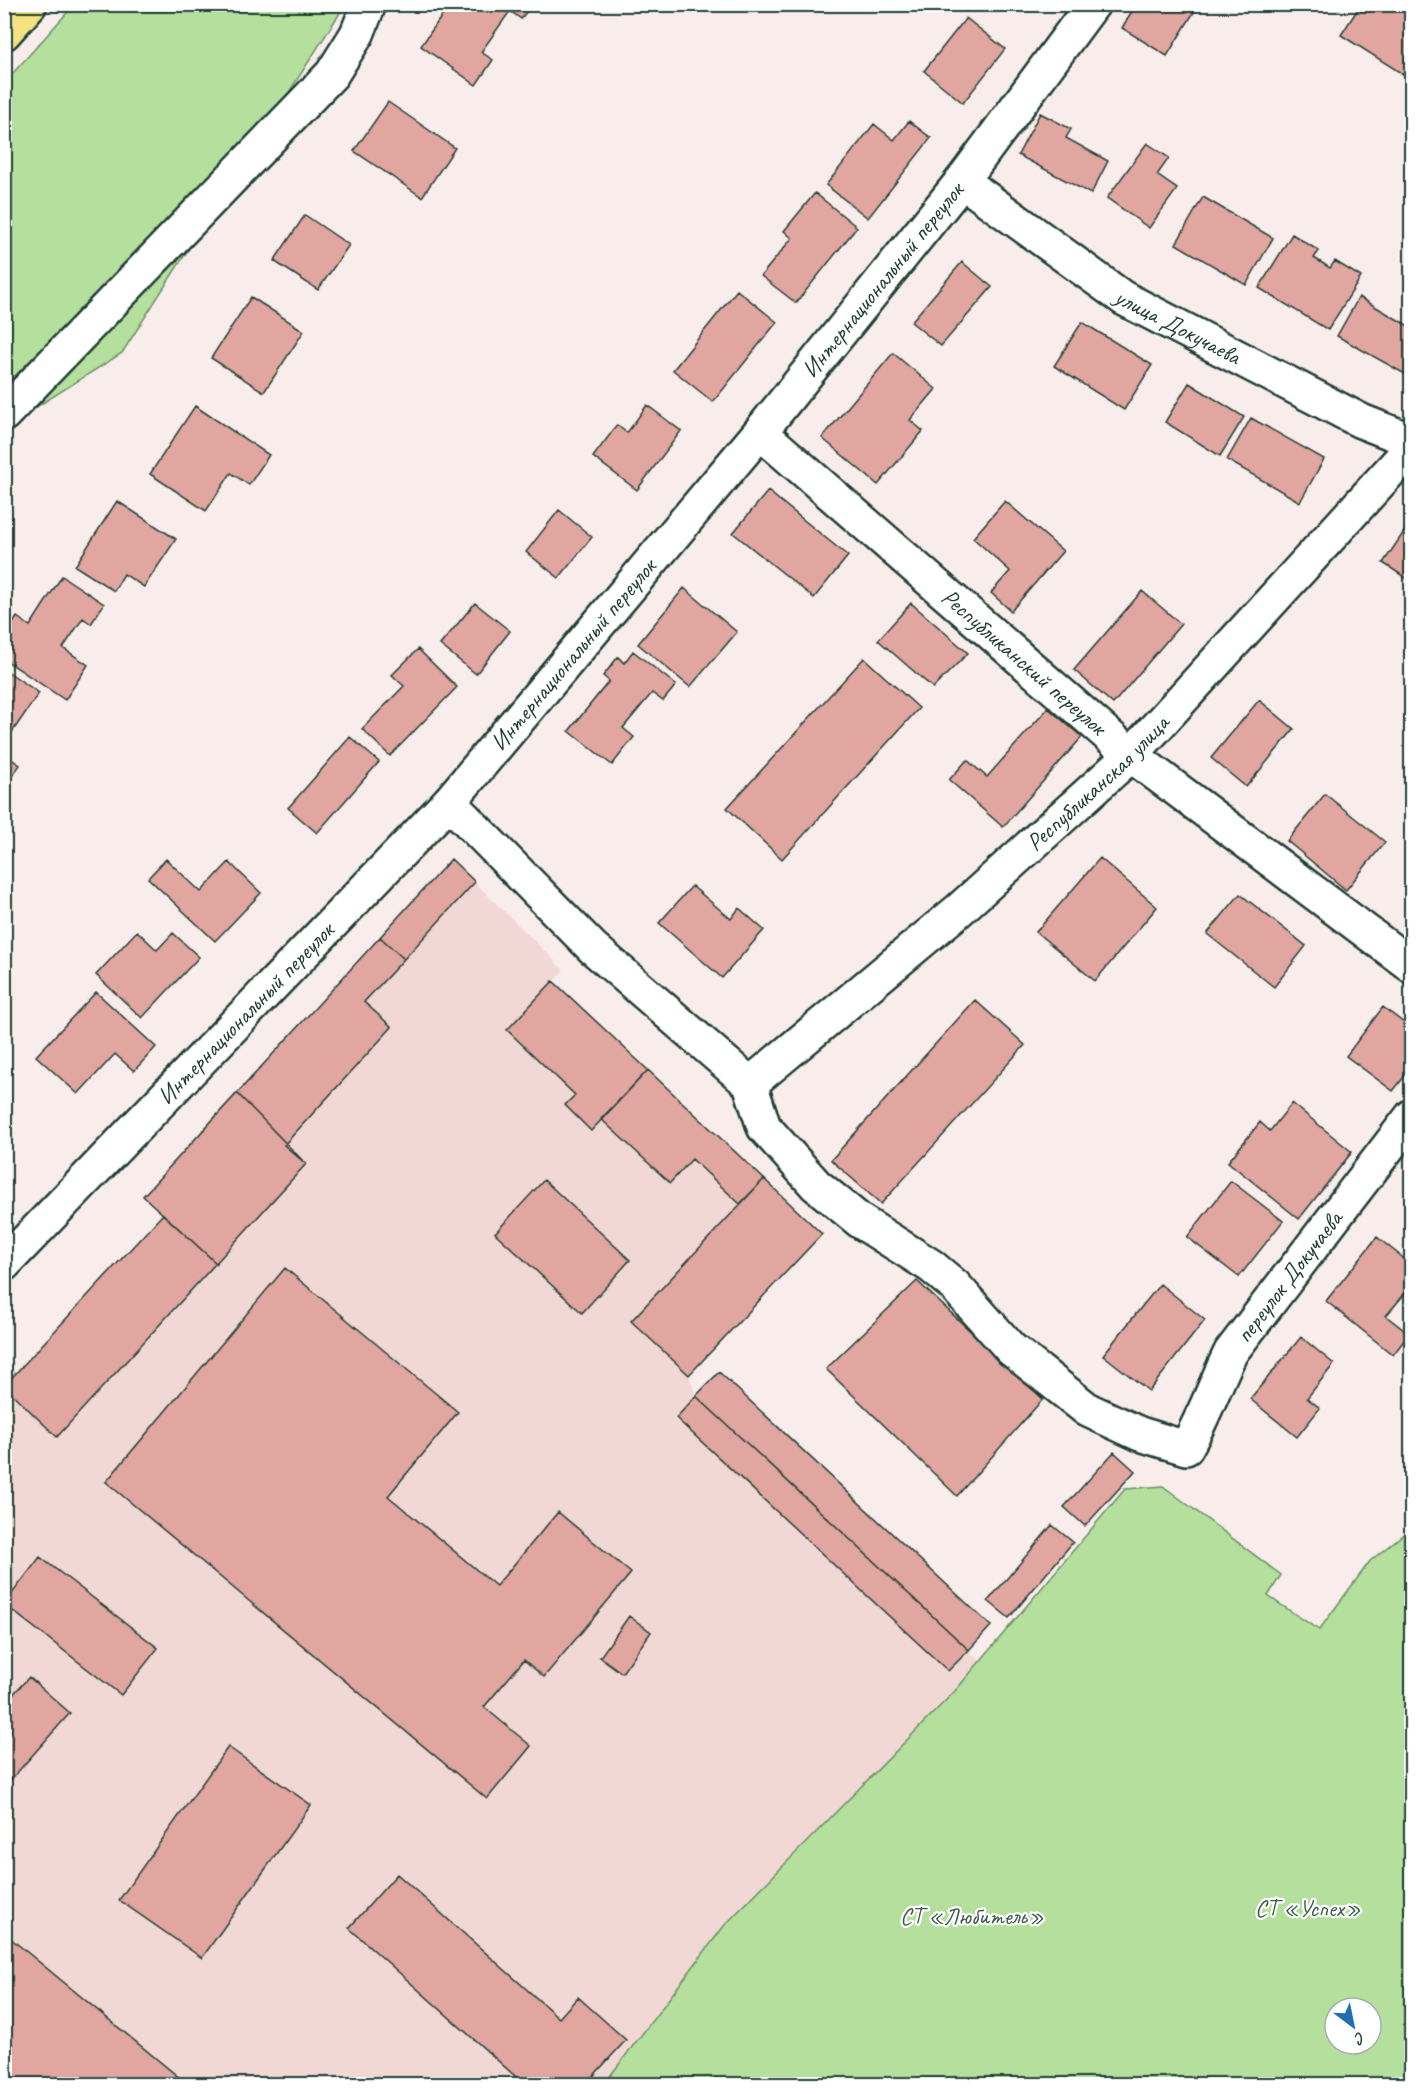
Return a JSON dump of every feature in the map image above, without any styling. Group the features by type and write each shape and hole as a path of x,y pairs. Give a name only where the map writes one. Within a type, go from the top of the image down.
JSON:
{"main road":[{"path":"4,33 30,4"}],"street":[{"path":"4,414 332,74 357,34 369,4"},
{"name":"Интернациональный переулок","path":"4,1264 449,802 760,432 962,181 1093,4"},
{"name":"улица Докучаева","path":"962,181 1123,298 1361,421 1412,441"},
{"name":"Республиканский переулок","path":"760,432 1131,755 1412,966"},
{"name":"Республиканская улица","path":"750,1084 959,910 1131,755 1412,447"},
{"path":"449,802 593,948 750,1084"},
{"name":"переулок Докучаева","path":"750,1084 764,1126 816,1185 860,1221 931,1266 955,1286 1011,1349 1088,1410 1140,1434 1186,1448 1204,1418 1215,1383 1231,1352 1412,1116"}],"shaded area":[{"path":"451,859 564,970 554,981 822,1234 689,1375 696,1395 980,1661 955,1691 724,1926 604,2084 5,2084 4,1386 163,1214 143,1196"}],"green space":[{"path":"74,5 345,5 122,353 5,427 5,82"},
{"name":"СТ «Любитель»","path":"1163,1486 1281,1575 1268,1596 1319,1630 1370,1561 1411,1528 1411,2084 604,2084 724,1926 955,1691 1125,1489"}],"building":[{"path":"450,4 532,4 521,19 510,11 481,52 493,60 476,85 421,46"},
{"path":"1136,4 1199,4 1167,56 1122,28"},
{"path":"1361,4 1400,4 1412,12 1412,80 1341,35"},
{"path":"966,18 1005,49 963,103 924,71"},
{"path":"388,102 455,148 422,197 354,151"},
{"path":"1040,113 1071,129 1066,138 1108,161 1091,194 1018,155"},
{"path":"909,121 931,138 868,218 826,185 874,124 894,140"},
{"path":"1147,143 1169,158 1157,175 1177,189 1149,228 1107,198"},
{"path":"815,193 857,227 796,303 761,276 792,238 784,231"},
{"path":"1203,197 1273,238 1246,285 1176,244"},
{"path":"305,215 349,245 318,290 274,261"},
{"path":"1292,234 1319,251 1314,258 1330,268 1335,261 1361,277 1328,330 1259,288"},
{"path":"962,262 992,287 941,346 911,322"},
{"path":"737,290 777,322 713,402 673,370"},
{"path":"251,297 304,331 264,392 211,358"},
{"path":"1359,297 1412,328 1412,378 1337,336"},
{"path":"1082,322 1152,365 1124,410 1054,366"},
{"path":"893,353 936,389 910,420 923,431 878,485 822,438"},
{"path":"1189,383 1244,417 1220,456 1165,422"},
{"path":"647,405 681,431 637,490 593,457 617,425 627,433"},
{"path":"195,406 269,455 249,485 231,473 206,511 150,474"},
{"path":"1251,418 1324,459 1300,502 1227,460"},
{"path":"768,491 848,556 814,598 733,533"},
{"path":"117,501 176,539 144,587 124,574 114,591 75,566"},
{"path":"1005,501 1063,551 1011,611 991,593 1010,571 973,538"},
{"path":"559,510 592,537 559,578 526,552"},
{"path":"1412,520 1412,582 1383,563"},
{"path":"62,576 104,604 91,624 83,618 63,648 88,665 65,700 4,659 4,637 17,617 30,626"},
{"path":"684,588 737,632 690,687 638,644"},
{"path":"1142,591 1181,624 1113,704 1074,670"},
{"path":"475,603 510,631 476,674 440,645"},
{"path":"911,603 968,653 933,688 878,640"},
{"path":"418,649 457,687 390,756 362,729 404,686 392,675"},
{"path":"633,651 676,685 663,701 652,693 623,728 634,737 612,765 569,731 609,681 603,676 618,657 624,663"},
{"path":"864,658 919,708 782,859 727,808"},
{"path":"4,669 39,693 4,744"},
{"path":"1259,700 1294,729 1246,787 1211,758"},
{"path":"1048,708 1082,737 1003,827 949,780 967,760 987,777"},
{"path":"350,737 379,762 317,833 288,808"},
{"path":"4,754 20,765 4,787"},
{"path":"1325,794 1385,842 1346,890 1287,841"},
{"path":"1100,858 1157,907 1095,981 1036,932"},
{"path":"166,859 201,892 229,862 261,893 215,941 148,878"},
{"path":"451,859 475,882 404,959 380,937"},
{"path":"692,886 731,919 739,908 764,930 722,978 659,923"},
{"path":"1240,894 1306,946 1274,987 1207,934"},
{"path":"137,931 157,950 173,933 199,957 142,1018 96,975"},
{"path":"380,937 404,959 364,1002 392,1027 284,1145 306,1164 216,1263 143,1196"},
{"path":"553,981 648,1070 591,1131 565,1105 575,1095 507,1030"},
{"path":"96,992 156,1047 134,1071 115,1054 78,1094 36,1056"},
{"path":"975,1000 1025,1045 881,1204 831,1160"},
{"path":"1383,1007 1412,1029 1412,1067 1393,1091 1346,1056"},
{"path":"648,1070 764,1179 740,1204 692,1159 670,1183 601,1119"},
{"path":"237,1093 306,1164 216,1263 143,1196"},
{"path":"1292,1103 1352,1152 1299,1219 1228,1162 1260,1122 1270,1131"},
{"path":"764,1179 822,1234 689,1375 631,1321"},
{"path":"544,1180 630,1260 582,1313 495,1233"},
{"path":"1231,1181 1283,1221 1239,1277 1187,1237"},
{"path":"163,1214 216,1263 57,1437 4,1386"},
{"path":"1377,1237 1412,1265 1412,1285 1386,1316 1409,1334 1393,1355 1326,1301"},
{"path":"285,1268 458,1412 388,1496 496,1586 558,1512 631,1573 544,1677 524,1660 484,1707 531,1746 487,1799 106,1482"},
{"path":"917,1281 1043,1399 957,1496 826,1369"},
{"path":"1160,1284 1205,1320 1149,1391 1103,1355"},
{"path":"1301,1337 1334,1364 1307,1398 1320,1408 1297,1437 1250,1399"},
{"path":"719,1372 991,1626 969,1650 696,1396"},
{"path":"696,1396 969,1650 948,1671 676,1418"},
{"path":"1114,1452 1135,1471 1085,1526 1064,1507"},
{"path":"1052,1525 1073,1542 1009,1618 988,1601"},
{"path":"40,1557 158,1648 121,1695 4,1604"},
{"path":"629,1616 651,1632 622,1673 600,1657"},
{"path":"29,1677 70,1713 7,1784 4,1781 4,1704"},
{"path":"228,1747 311,1805 202,1958 119,1900"},
{"path":"397,1874 559,2018 578,1997 626,2040 586,2084 524,2084 349,1928"},
{"path":"4,1933 187,2084 4,2084"}],"park label":[{"name":"СТ «Успех»","path":"1308,1908"}]}
